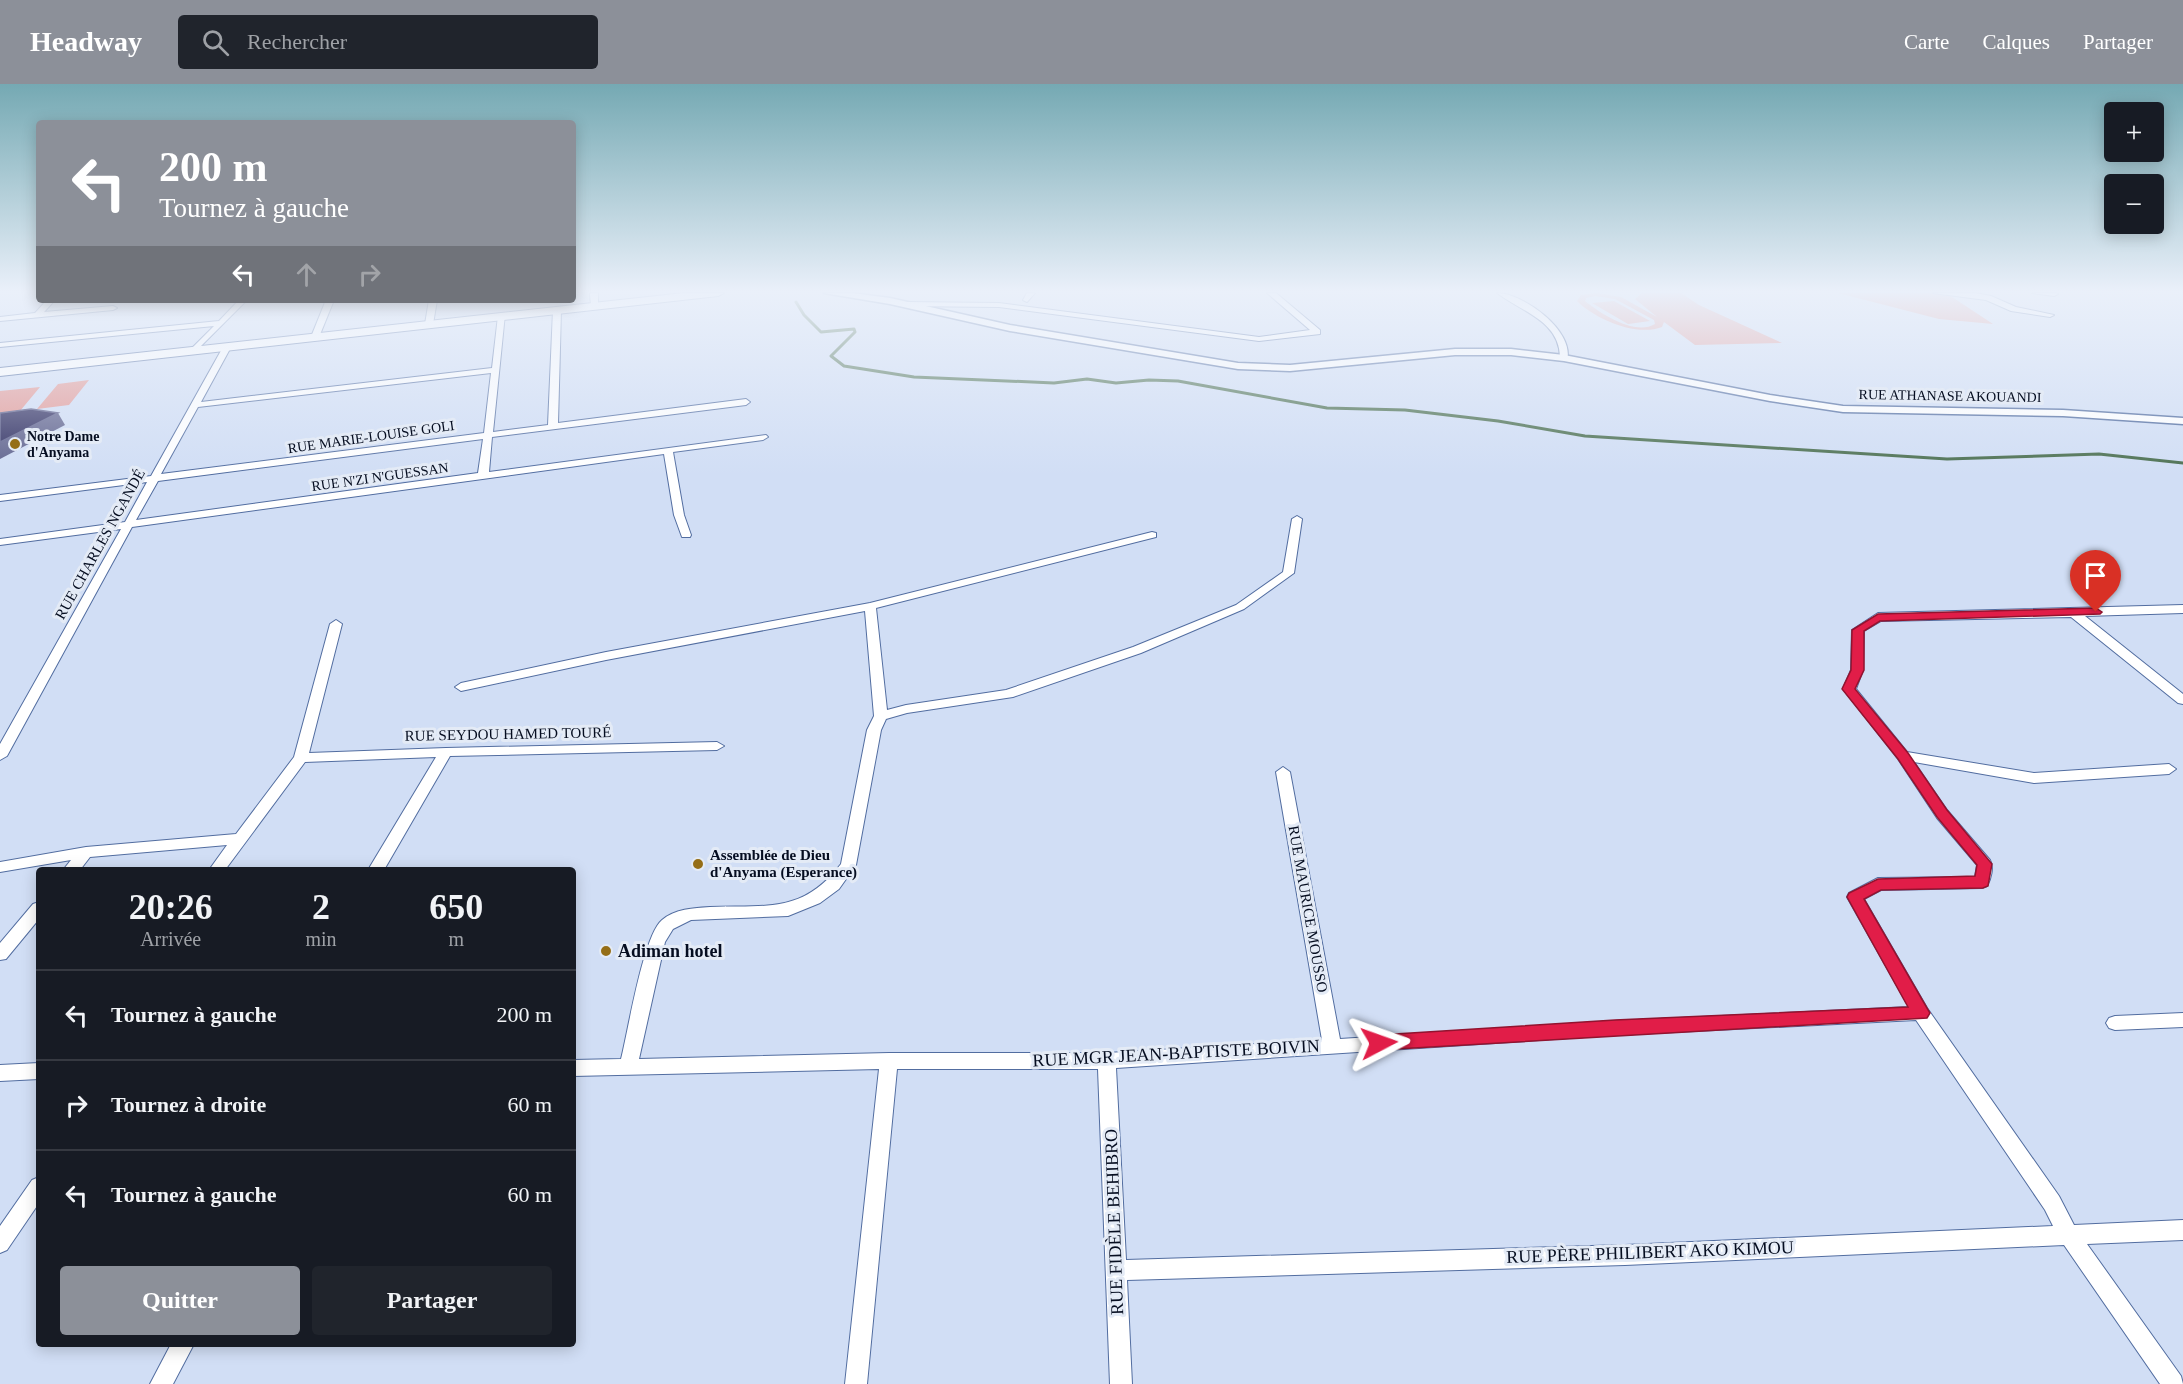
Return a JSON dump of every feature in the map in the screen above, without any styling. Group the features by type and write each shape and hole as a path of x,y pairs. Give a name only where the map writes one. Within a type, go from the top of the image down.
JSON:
{"main road":[{"path":"0,372 162,354"}],"street":[{"name":"RUE CHARLES NGANDÉ","path":"0,755 223,354"},
{"path":"483,477 498,354"},
{"path":"553,426 555,354"},
{"name":"RUE ATHANASE AKOUANDI","path":"1161,354 1262,368 1323,366 1439,354"},
{"name":"RUE ATHANASE AKOUANDI","path":"1526,354 1564,358 1726,391 1843,409 2063,413 2183,422"},
{"path":"1564,358 1565,354"},
{"path":"195,405 496,369"},
{"name":"RUE MARIE-LOUISE GOLI","path":"0,498 746,402"},
{"name":"RUE N'ZI N'GUESSAN","path":"0,542 763,437"},
{"path":"668,450 679,514 686,535"},
{"path":"881,716 906,709 1008,694 1137,650 1240,608 1288,573 1297,519"},
{"path":"461,687 606,656 870,606 1152,536"},
{"path":"628,1068 657,942 667,925 689,914 788,910 814,899 833,885 848,865 874,730 881,716 870,606"},
{"path":"2173,1384 2068,1234 2052,1203 1921,1013 1855,897 1878,884 1983,882 1985,864 1942,814 1903,756 1849,689 1857,670 1858,630 1878,617 2183,609"},
{"path":"2074,612 2183,700"},
{"path":"219,867 301,758 336,624"},
{"name":"RUE SEYDOU HAMED TOURÉ","path":"301,758 446,752 717,746"},
{"path":"378,867 446,752"},
{"path":"1903,756 2034,778 2169,769"},
{"name":"RUE MAURICE MOUSSO","path":"1283,772 1332,1046"},
{"path":"0,867 86,852 239,839"},
{"path":"74,867 86,852"},
{"path":"0,954 36,912"},
{"name":"RUE MGR JEAN-BAPTISTE BOIVIN","path":"576,1068 889,1061 1107,1060 1615,1028 1921,1013"},
{"path":"2115,1023 2183,1020"},
{"name":"RUE FIDÈLE BEHIBRO","path":"1107,1060 1121,1384"},
{"path":"856,1384 889,1061"},
{"path":"0,1073 36,1071"},
{"path":"0,1243 36,1190"},
{"name":"RUE PÈRE PHILIBERT AKO KIMOU","path":"1117,1270 1625,1255 2183,1230"},
{"path":"161,1384 181,1347"}],"shaded area":[{"path":"89,380 69,405 37,409 58,384"},
{"path":"40,387 20,411 0,413 0,391"}],"building":[{"path":"31,409 58,413 0,442 0,413"}],"waterway":[{"path":"833,354 831,356 844,366 914,377 1054,383 1087,379 1116,383 1149,380 1178,381 1327,408 1405,410 1498,421 1585,436 1947,459 2099,454 2183,463"}],"place":[{"name":"Notre Dame d'Anyama","path":"15,444"},
{"name":"Assemblée de Dieu d'Anyama (Esperance)","path":"698,864"},
{"name":"Adiman hotel","path":"606,951"}],"route":[{"path":"1379,1043 1615,1028 1921,1013 1855,897 1878,884 1983,882 1985,864 1942,814 1903,756 1849,689 1857,670 1858,630 1878,617 2096,612"}]}
